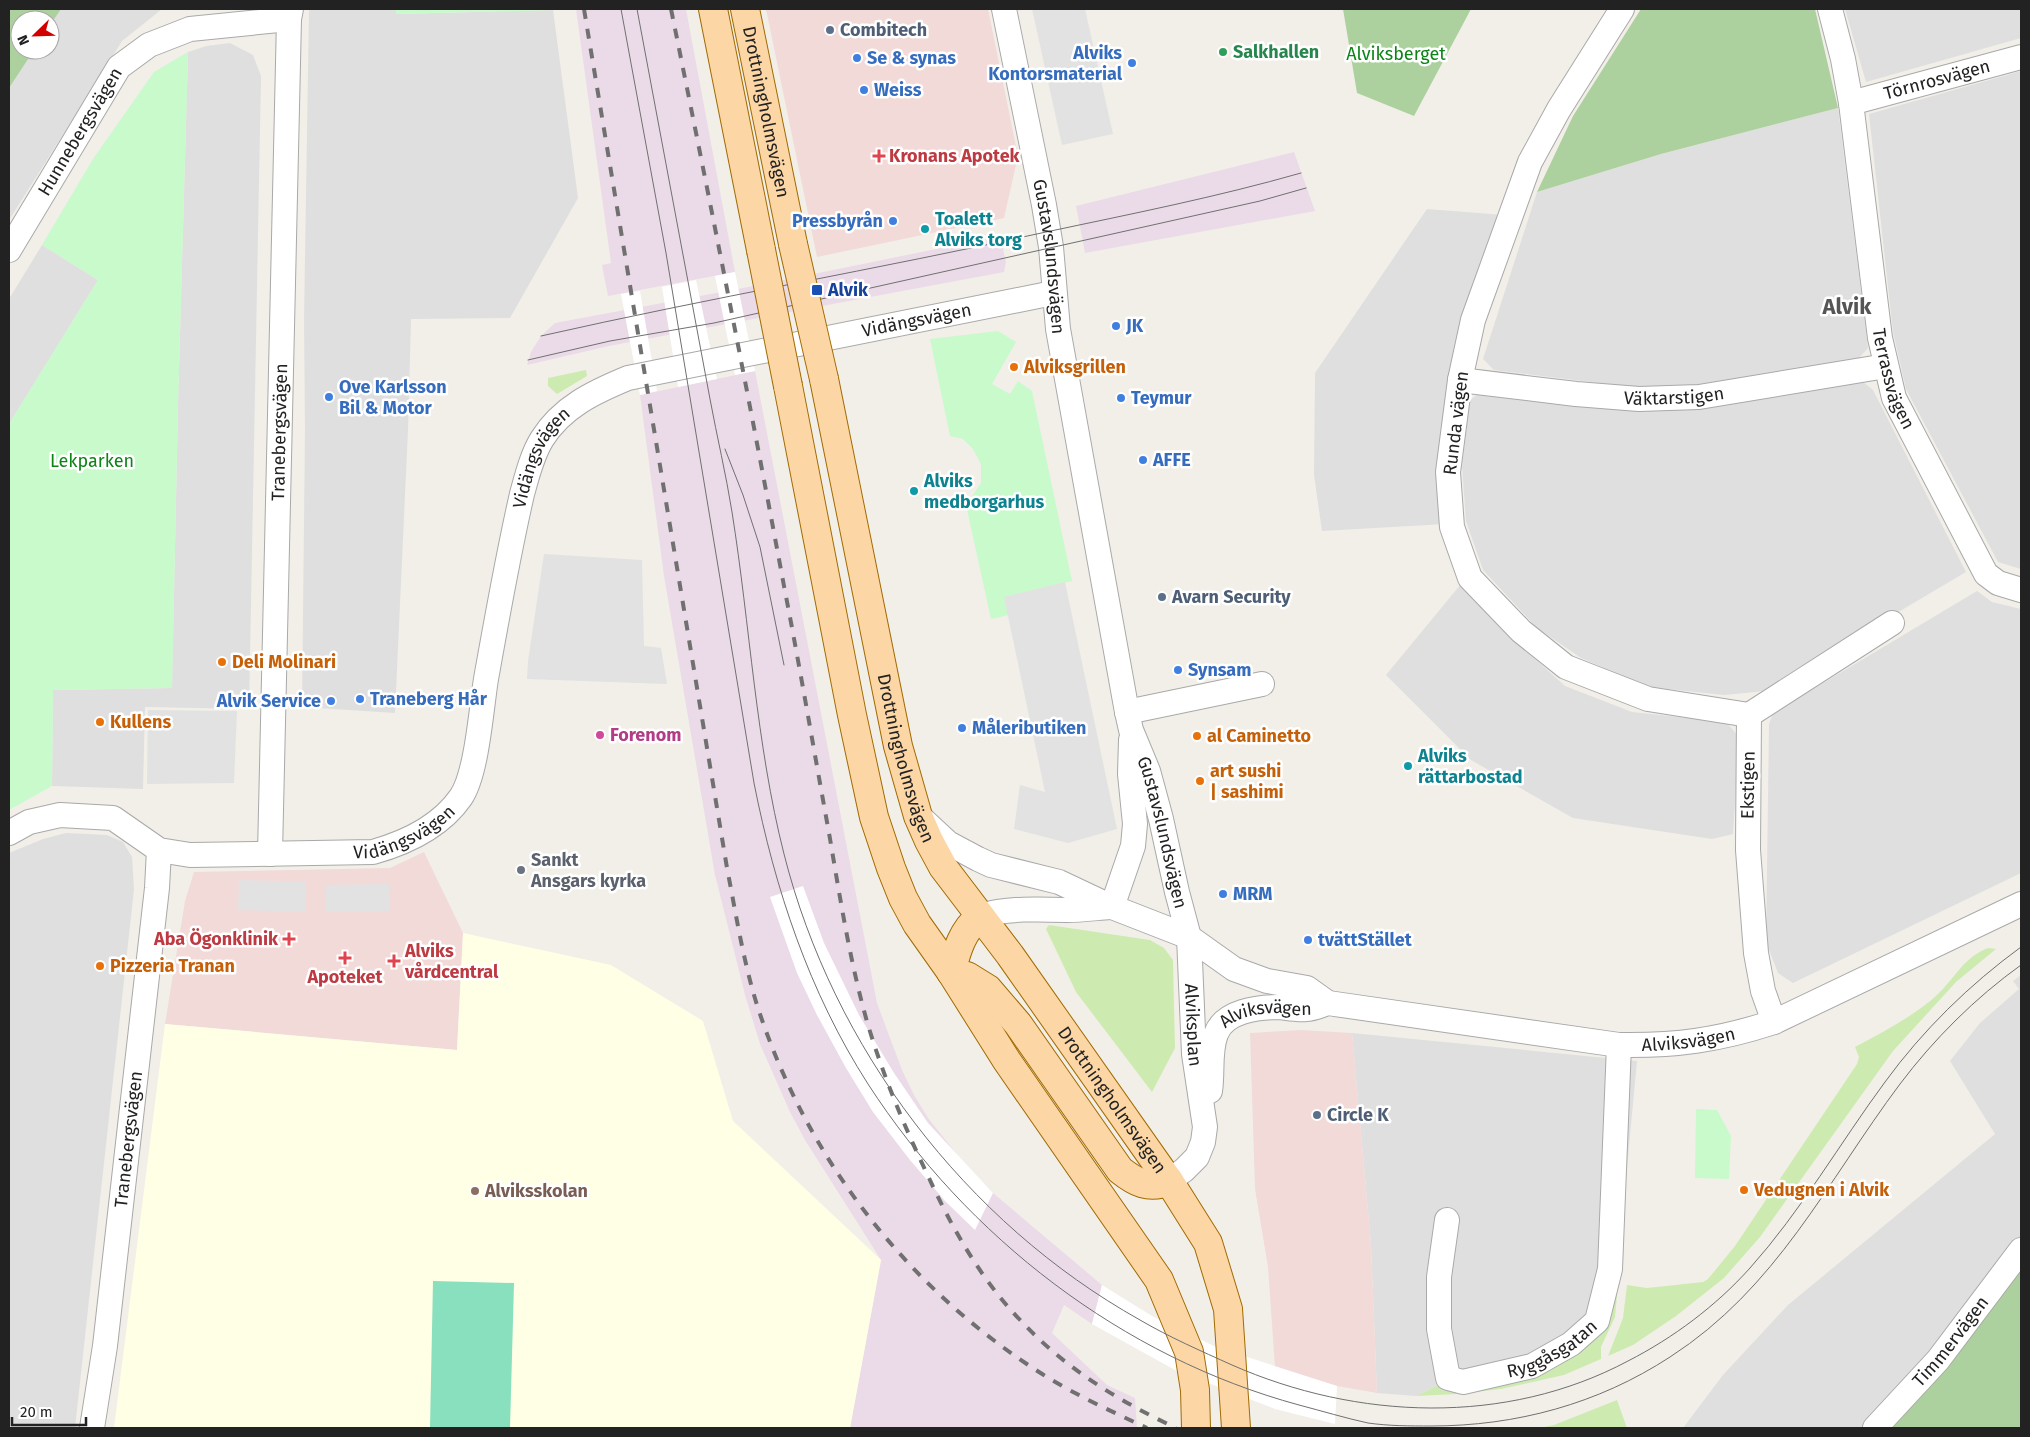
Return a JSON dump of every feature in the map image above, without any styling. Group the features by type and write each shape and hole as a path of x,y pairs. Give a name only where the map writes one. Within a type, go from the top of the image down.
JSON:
{"main road":[{"name":"Drottningholmsvägen","path":"713,9 874,817 890,868 917,924 951,972 1007,1061 1159,1280 1190,1352 1196,1428"},
{"name":"Drottningholmsvägen","path":"745,9 824,380 898,746 918,816 929,842 943,867 1010,954 1169,1181 1208,1243 1228,1309 1236,1428"},
{"path":"980,916 962,936 951,972 967,976 988,989 1018,1024 1120,1170 1135,1182 1150,1186 1161,1185 1169,1181"}],"street":[{"name":"Gustavslundsvägen","path":"1004,9 1044,205 1058,329 1129,721 1130,774 1135,824 1133,846 1112,907"},
{"name":"Runda vägen","path":"1622,9 1559,110 1530,162 1473,320 1460,380 1448,472 1452,527 1470,578 1522,631 1566,667 1648,699 1749,715"},
{"name":"Terrassvägen","path":"1830,9 1851,103 1880,338 1894,398 1986,574 1998,583 2021,590"},
{"name":"Hunnebergsvägen","path":"9,250 119,67 148,45 190,29 290,14"},
{"name":"Tranebergsvägen","path":"270,854 290,14"},
{"name":"Törnrosvägen","path":"1851,103 2021,57"},
{"name":"Vidängsvägen","path":"159,850 190,855 373,852 395,846 420,833 444,815 461,797 471,776 514,526 525,484 541,440 558,418 576,403 601,389 628,378 1054,293"},
{"name":"Väktarstigen","path":"1460,380 1576,394 1639,399 1699,397 1886,366"},
{"path":"1749,715 1892,623"},
{"path":"1129,721 1262,684"},
{"name":"Ekstigen","path":"1749,715 1748,850 1756,953 1763,991 1774,1022"},
{"name":"Gustavslundsvägen","path":"1129,721 1148,771 1162,819 1177,892 1189,937"},
{"path":"9,833 29,822 60,814 113,818 159,850"},
{"path":"918,816 948,843 978,859 1059,882 1112,907 1189,937"},
{"name":"Tranebergsvägen","path":"92,1428 106,1337 157,888 159,850"},
{"name":"Alviksvägen","path":"1205,1127 1211,1084 1212,1053 1216,1034 1220,1024 1232,1016 1250,1010 1278,1007 1307,1009 1328,1003 1618,1045 1658,1046 1698,1042 1736,1034 1774,1022 2021,904"},
{"path":"980,916 992,912 1112,907"},
{"name":"Alviksvägen","path":"1189,937 1234,969 1267,981 1307,988 1328,1003"},
{"name":"Alviksplan","path":"1169,1181 1197,1157 1203,1142 1205,1127 1194,1054 1189,937"},
{"name":"Ryggåsgatan","path":"1447,1220 1439,1277 1439,1330 1448,1378 1463,1382 1532,1366 1571,1344 1597,1321 1610,1268 1618,1045"},
{"name":"Timmervägen","path":"1875,1428 1938,1360 2021,1250"}],"shaded area":[{"path":"9,9 162,9 122,41 9,220"},
{"path":"309,9 396,9 396,14 553,10 578,198 510,318 411,319 408,430 395,713 302,707 305,429 304,320"},
{"path":"576,9 686,9 735,272 608,296 602,265 611,263"},
{"path":"766,9 988,9 1018,156 1004,218 817,257"},
{"path":"1032,9 1085,9 1113,134 1062,145"},
{"path":"1845,9 2021,9 2021,38 1866,82"},
{"path":"230,43 253,55 261,76 249,709 145,707 143,789 52,786 53,690 172,688 188,52 206,46"},
{"path":"2021,71 2021,569 1998,562 1906,389 1893,332 1869,114"},
{"path":"1838,108 1868,348 1856,361 1696,385 1631,387 1494,370 1483,359 1537,192 1661,154"},
{"path":"1294,152 1315,211 1085,253 1076,206"},
{"path":"1427,209 1504,215 1462,315 1445,524 1322,531 1314,475 1315,373"},
{"path":"1000,236 1006,262 1004,272 609,346 527,365 531,352 541,336 555,323 759,285"},
{"path":"42,245 98,280 9,424 9,299"},
{"path":"755,371 877,1003 902,1070 914,1095 928,1118 963,1162 993,1193 1102,1285 1092,1324 1064,1305 1052,1333 1107,1385 1135,1398 1137,1428 850,1428 881,1260 805,1140 790,1112 760,1044 745,995 715,875 664,576 640,395"},
{"path":"1862,381 1873,390 1966,572 1765,691 1724,695 1649,687 1581,658 1536,627 1483,570 1466,521 1462,467 1470,400 1481,392"},
{"path":"544,554 642,560 644,646 661,648 667,684 527,679"},
{"path":"1065,582 1117,829 1068,843 1014,829 1020,785 1045,792 1004,597"},
{"path":"1461,584 1523,648 1565,686 1632,712 1726,722 1739,737 1733,834 1712,839 1573,818 1471,760 1386,675"},
{"path":"1977,591 1992,602 2021,609 2021,873 1793,983 1778,973 1766,942 1769,724 1773,713"},
{"path":"148,710 237,711 234,783 147,784"},
{"path":"66,833 107,835 123,842 132,857 134,889 75,1428 9,1428 9,853 43,839"},
{"path":"424,852 463,933 457,1050 165,1024 185,901 194,872 390,868"},
{"path":"239,880 306,882 305,912 238,910"},
{"path":"389,884 390,911 326,912 326,885"},
{"name":"Alviksskolan","path":"463,933 611,965 703,1021 733,1121 881,1260 850,1428 114,1428 165,1024 457,1050"},
{"path":"2021,975 2021,1241 1868,1428 1683,1428 1723,1375 1788,1305 1995,1134 1950,1061 1980,1023 2019,989 2013,981"},
{"path":"1301,1030 1352,1033 1371,1245 1377,1393 1337,1386 1275,1367 1268,1267 1255,1189 1250,1033"},
{"path":"1352,1033 1637,1061 1617,1274 1610,1319 1587,1346 1569,1359 1542,1374 1482,1387 1443,1391 1438,1385 1416,1396 1377,1393 1371,1245"}],"green space":[{"path":"9,9 61,9 10,10 10,60 27,60 9,88"},
{"path":"396,9 553,9 553,10 396,14"},
{"name":"Alviksberget","path":"1343,9 1471,9 1414,116 1357,93"},
{"path":"1641,9 1815,9 1838,108 1661,154 1537,192 1573,116"},
{"name":"Lekparken","path":"188,52 172,688 53,690 52,786 9,810 9,424 98,280 42,245 93,159 154,72"},
{"path":"998,331 1016,342 992,384 1010,394 1018,381 1032,391 1072,581 1005,597 1009,615 991,619 966,505 981,483 981,464 973,449 963,439 950,436 930,339"},
{"path":"586,370 587,376 557,394 548,386 548,378"},
{"path":"1049,925 1150,940 1164,948 1173,960 1175,1048 1152,1092 1076,992 1046,929"},
{"path":"1988,948 1996,949 1956,982 1893,1051 1760,1237 1724,1278 1676,1316 1633,1345 1608,1356 1623,1318 1627,1285 1647,1288 1703,1282 1708,1279 1735,1246 1857,1064 1859,1057 1855,1047 1918,1010 1937,995 1966,962"},
{"path":"1696,1109 1717,1110 1731,1136 1729,1179 1695,1178"},
{"path":"2021,1270 2021,1428 1888,1428 1926,1391"},
{"path":"1617,1274 1619,1274 1615,1317 1601,1347 1601,1359 1564,1375 1501,1389 1416,1396 1438,1385 1443,1391 1483,1387 1523,1379 1560,1364 1593,1340 1610,1320"},
{"path":"433,1281 514,1283 510,1428 430,1428"},
{"path":"1617,1400 1627,1428 1539,1428 1554,1425"}],"pier":[{"path":"735,272 755,371 735,375 715,276"},
{"path":"696,280 717,379 678,387 662,287"},
{"path":"640,291 657,391 640,395 621,294"},
{"path":"803,886 824,943 859,1015 894,1073 928,1123 993,1193 975,1230 945,1201 873,1112 817,1015 797,973 770,897"},
{"path":"1102,1285 1152,1316 1216,1347 1337,1386 1335,1424 1275,1409 1175,1370 1092,1324"}],"tram line":[{"path":"621,9 666,253 754,783 772,862 797,939 828,1013 847,1049 868,1084 908,1140 952,1192 1001,1240 1054,1284 1111,1323 1171,1356 1234,1384 1299,1405 1368,1423 1431,1426 1494,1422 1525,1417 1555,1409 1614,1388 1670,1357 1708,1330 1741,1299 1797,1232 1873,1121 1913,1067 1971,1005 2021,965"},
{"path":"637,9 730,498 760,727 774,812 784,854 806,926 836,995 872,1061 915,1123 963,1181 1017,1233 1076,1280 1140,1320 1197,1349 1232,1365 1280,1383 1329,1397 1380,1405 1431,1408 1482,1405 1532,1397 1581,1382 1628,1361 1661,1342 1693,1320 1737,1282 1769,1246 1868,1105 1915,1044 1965,993 2021,947"},
{"path":"541,336 1142,212 1238,190 1301,173"},
{"path":"528,360 610,341 714,323 1260,201 1306,188"},
{"path":"725,449 760,547 784,665"}],"railway":[{"path":"584,9 727,868 752,988 778,1061 803,1114 832,1165 866,1213 904,1258 945,1300 990,1338 1039,1372 1079,1395 1147,1428"},
{"path":"671,9 729,297 801,679 841,906 868,1025 888,1084 920,1159 958,1236 994,1290 1039,1339 1075,1369 1134,1407 1176,1428"}],"place":[{"name":"Combitech","path":"830,30"},
{"name":"Salkhallen","path":"1223,52"},
{"name":"Se & synas","path":"857,58"},
{"name":"Alviks Kontorsmaterial","path":"1132,63"},
{"name":"Weiss","path":"864,90"},
{"name":"Kronans Apotek","path":"879,156"},
{"name":"Pressbyrån","path":"893,221"},
{"name":"Toalett Alviks torg","path":"925,229"},
{"name":"Alvik","path":"817,290"},
{"name":"JK","path":"1116,326"},
{"name":"Alviksgrillen","path":"1014,367"},
{"name":"Ove Karlsson Bil & Motor","path":"329,397"},
{"name":"Teymur","path":"1121,398"},
{"name":"AFFE","path":"1143,460"},
{"name":"Alviks medborgarhus","path":"914,491"},
{"name":"Avarn Security","path":"1162,597"},
{"name":"Deli Molinari","path":"222,662"},
{"name":"Synsam","path":"1178,670"},
{"name":"Traneberg Hår","path":"360,699"},
{"name":"Alvik Service","path":"331,701"},
{"name":"Kullens","path":"100,722"},
{"name":"Måleributiken","path":"962,728"},
{"name":"Forenom","path":"600,735"},
{"name":"al Caminetto","path":"1197,736"},
{"name":"Alviks rättarbostad","path":"1408,766"},
{"name":"art sushi | sashimi","path":"1200,781"},
{"name":"Sankt Ansgars kyrka","path":"521,870"},
{"name":"MRM","path":"1223,894"},
{"name":"Aba Ögonklinik","path":"289,939"},
{"name":"tvättStället","path":"1308,940"},
{"name":"Apoteket","path":"345,958"},
{"name":"Alviks vårdcentral","path":"394,961"},
{"name":"Pizzeria Tranan","path":"100,966"},
{"name":"Circle K","path":"1317,1115"},
{"name":"Vedugnen i Alvik","path":"1744,1190"},
{"name":"Alviksskolan","path":"475,1191"}],"district":[{"name":"Alvik","path":"1847,306"}]}
